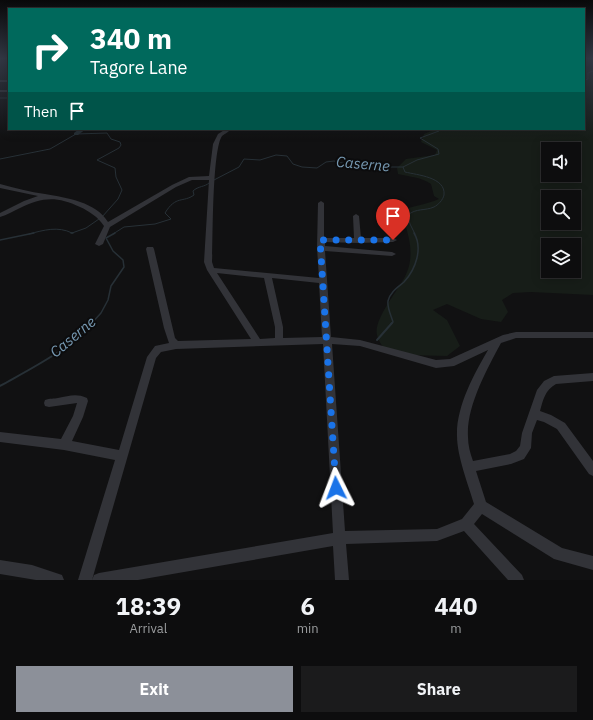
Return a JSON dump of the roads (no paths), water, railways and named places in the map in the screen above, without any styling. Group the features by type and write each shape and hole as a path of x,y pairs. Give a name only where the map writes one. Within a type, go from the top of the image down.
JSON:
{"street":[{"path":"228,130 220,135 216,144 212,182 208,262 211,270 258,343"},
{"path":"99,244 107,226 185,180 191,178 212,182"},
{"path":"0,186 82,205 104,220 107,226"},
{"path":"0,215 38,198 47,196"},
{"path":"321,203 321,244 342,580"},
{"path":"356,216 358,240"},
{"path":"321,244 358,240 393,240"},
{"path":"321,244 392,254"},
{"path":"150,250 150,258 171,340 176,345"},
{"path":"211,270 324,281"},
{"path":"267,275 279,327 279,342"},
{"path":"85,580 152,357 158,349 176,345 327,340 360,343 436,364 451,363 506,337 516,335 593,335"},
{"path":"498,341 480,372 466,408 462,435 464,450 481,506 559,554 593,563"},
{"path":"470,467 511,459 520,455 525,448 527,433 542,390 547,384 554,380 592,378"},
{"path":"49,403 74,399 83,401 78,417 64,445"},
{"path":"534,414 547,418 562,426 593,470"},
{"path":"0,437 64,445 122,456"},
{"path":"99,580 340,538 437,535 466,524 481,506"},
{"path":"466,524 517,580"},
{"path":"0,567 32,572 57,580"}],"waterway":[{"path":"0,98 8,98"},
{"path":"76,134 82,130"},
{"path":"403,167 417,160 439,154 438,149 420,138 440,130"},
{"path":"0,159 50,149 76,134 107,133 111,139 120,142 121,145 119,148 97,160 115,168 116,177 122,190 118,199 102,217"},
{"name":"Caserne","path":"214,180 239,167 244,159 260,160 276,155 287,156 293,164 302,167 317,168 326,162 334,161 360,167 403,167"},
{"path":"403,167 405,172 430,178 436,181 443,189 444,195 437,205 431,208 414,211 408,215 410,224 415,234"},
{"name":"Caserne","path":"113,234 124,227 155,224 171,219 165,213 169,207 180,200 194,195 193,191 195,189 209,183"},
{"path":"72,233 86,228 99,219"},
{"path":"29,234 56,229 72,233"},
{"path":"0,240 34,233"},
{"name":"Caserne","path":"91,324 101,313 108,300 111,286 124,267 123,260 113,251 106,238 115,233"},
{"path":"392,323 388,301 390,295 404,282 415,265 418,245 414,233"},
{"path":"377,340 392,323"},
{"name":"Caserne","path":"0,386 37,366 72,342 91,324"}]}
